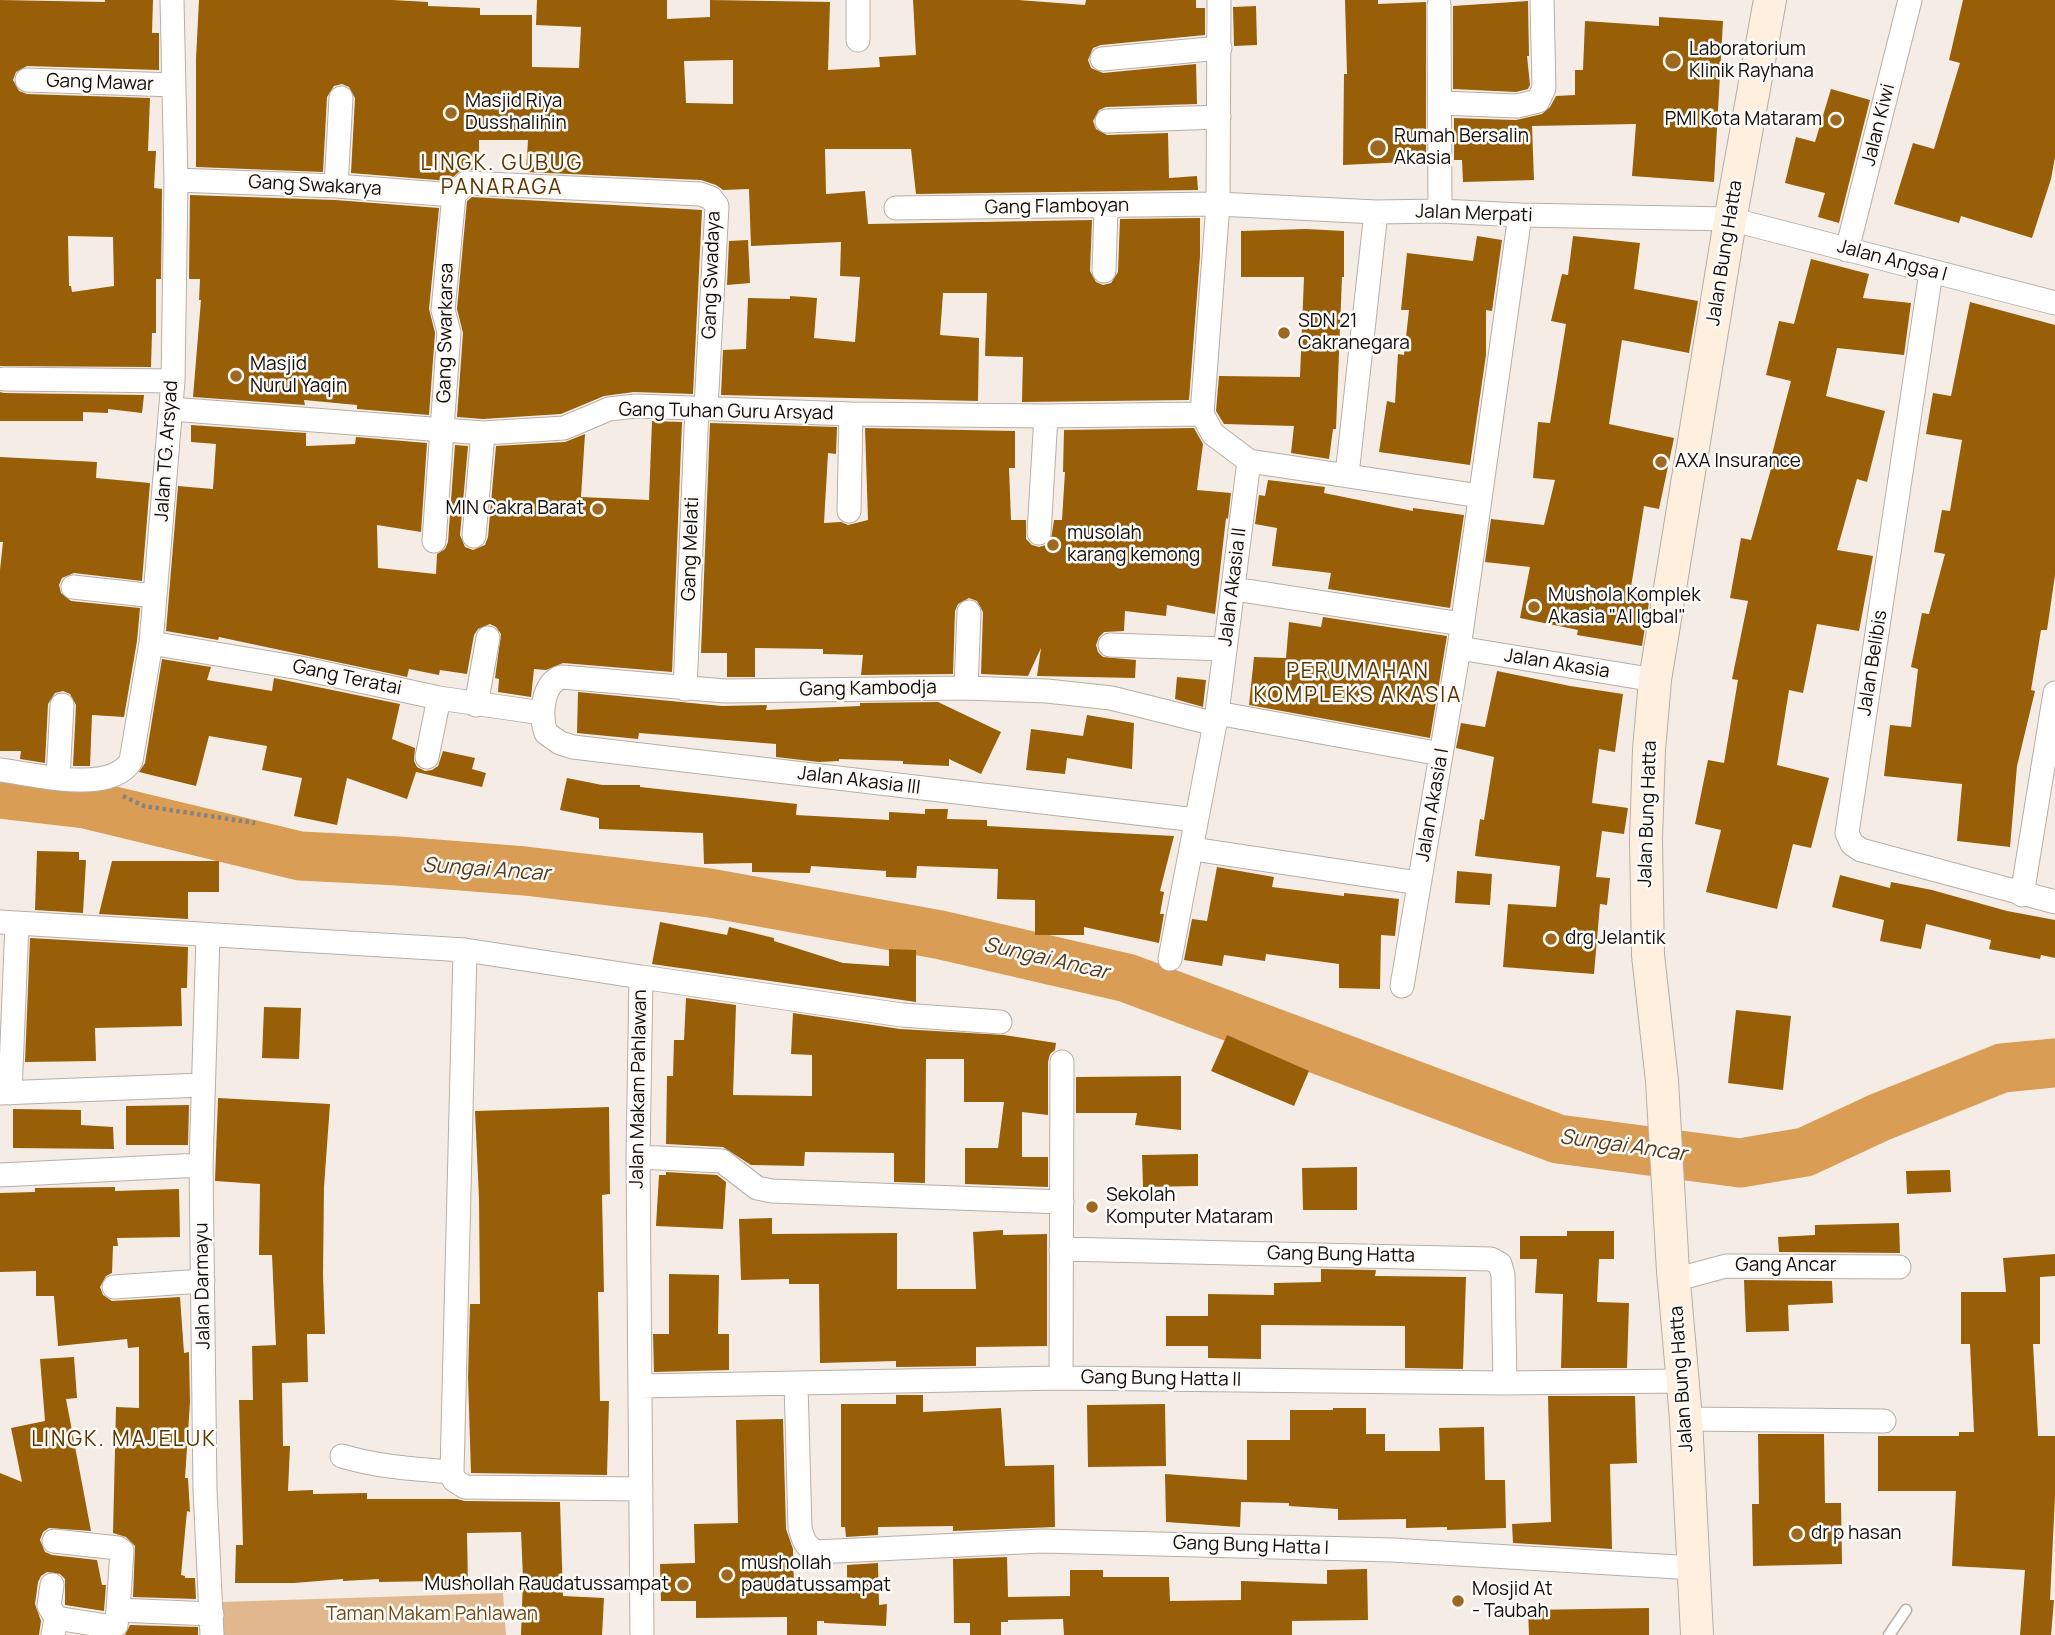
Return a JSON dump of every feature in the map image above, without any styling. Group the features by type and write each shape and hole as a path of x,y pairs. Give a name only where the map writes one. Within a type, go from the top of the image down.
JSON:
{"main road":[{"name":"Jalan Bung Hatta","path":"1697,1635 1686,1419 1646,897 1649,750 1655,680 1730,219 1770,0"}],"street":[{"name":"Jalan TG. Arsyad","path":"104,778 120,773 131,761 151,643 173,381 176,180 172,0"},
{"path":"858,0 858,40"},
{"path":"1219,0 1218,204 1202,414 1213,434 1249,461 1480,496"},
{"path":"1441,103 1517,106 1538,101 1544,88 1542,0"},
{"name":"Jalan Kiwi","path":"1847,250 1910,0"},
{"path":"1439,5 1440,211"},
{"path":"1102,59 1220,48"},
{"name":"Gang Mawar","path":"26,80 174,85"},
{"path":"336,186 341,98"},
{"path":"1107,121 1219,117"},
{"name":"Gang Swakarya","path":"176,180 336,186 454,195"},
{"name":"Gang Swadaya","path":"454,195 466,183 700,194 711,198 717,206 702,408"},
{"name":"Gang Swarkarsa","path":"434,541 449,332 443,310 454,195"},
{"name":"Jalan Merpati","path":"1218,204 1376,212 1440,211 1730,219"},
{"name":"Gang Flamboyan","path":"896,208 1218,204"},
{"path":"1104,271 1106,207"},
{"path":"1347,475 1376,212"},
{"name":"Jalan Akasia I","path":"1402,986 1459,648 1520,215"},
{"name":"Jalan Angsa I","path":"1730,219 2055,303"},
{"name":"Jalan Belibis","path":"1931,272 1847,833 1852,844 1861,850 2055,902"},
{"path":"4,379 173,381"},
{"name":"Gang Tuhan Guru Arsyad","path":"171,409 483,433 564,428 609,409 636,406 851,414 1202,414"},
{"name":"Gang Melati","path":"685,690 702,408"},
{"path":"849,511 851,414"},
{"path":"1039,533 1046,416"},
{"path":"474,536 483,433"},
{"name":"Jalan Akasia II","path":"1170,959 1216,719 1249,461"},
{"path":"73,587 155,596"},
{"path":"1234,589 1462,624"},
{"path":"966,688 970,612"},
{"path":"476,705 488,638"},
{"name":"Gang Teratai","path":"151,643 300,668 476,705 542,713"},
{"path":"1110,645 1225,649"},
{"name":"Jalan Akasia","path":"1459,648 1655,680"},
{"name":"Gang Kambodja","path":"542,713 550,684 562,677 685,690 966,688 1088,694 1216,719"},
{"path":"2022,895 2055,693"},
{"path":"427,757 439,698"},
{"path":"58,778 62,705"},
{"name":"Jalan Akasia III","path":"542,713 546,733 560,743 573,747 1196,820"},
{"path":"1216,719 1441,754"},
{"path":"0,770 58,778 104,778"},
{"path":"1193,849 1419,883"},
{"path":"9,923 5,1093 203,1085"},
{"name":"Jalan Makam Pahlawan","path":"9,923 465,950 641,977 638,1157 642,1635"},
{"name":"Jalan Darmayu","path":"208,936 201,1165 205,1490 212,1624"},
{"path":"465,950 452,1472 454,1480 465,1487 641,1489"},
{"path":"641,977 902,1015 1000,1022"},
{"path":"1060,1378 1062,1062"},
{"path":"638,1157 722,1161 757,1188 772,1191 1062,1202"},
{"path":"0,1175 201,1165"},
{"name":"Gang Bung Hatta","path":"1061,1249 1491,1258 1500,1264 1503,1275 1505,1383"},
{"name":"Gang Ancar","path":"1673,1275 1726,1266 1899,1267"},
{"path":"114,1287 202,1282"},
{"name":"Gang Bung Hatta II","path":"640,1386 1060,1378 1505,1383 1681,1381"},
{"name":"Gang Bung Hatta I","path":"796,1384 800,1528 808,1548 816,1552 1042,1541 1392,1550 1694,1567"},
{"path":"1686,1419 1884,1421"},
{"path":"342,1456 391,1467 452,1472"},
{"path":"52,1585 49,1606 55,1626 116,1625 122,1551 118,1548 54,1541"},
{"path":"118,1610 212,1624"}],"lane":[{"path":"1889,1635 1906,1610"}],"path":[{"path":"104,778 118,794 144,806 255,823"}],"green space":[{"name":"Taman Makam Pahlawan","path":"503,1593 506,1635 223,1635 222,1602"}],"building":[{"path":"0,0 153,0 152,33 159,33 159,70 27,66 16,72 13,80 19,91 27,94 150,98 148,151 156,151 154,188 162,189 161,279 156,279 156,333 152,333 151,367 0,366","holes":["68,236 113,237 114,286 72,292 69,286"]},
{"path":"199,0 392,0 428,2 428,6 480,8 480,15 532,15 532,67 579,68 581,27 536,25 537,0 667,0 667,19 710,17 710,0 830,2 828,70 880,67 879,57 916,55 913,0 1018,0 1085,5 1086,0 1196,0 1196,8 1205,8 1205,35 1101,45 1093,48 1088,60 1091,68 1103,73 1196,64 1197,104 1106,107 1099,110 1093,121 1096,129 1107,135 1168,133 1169,178 1197,176 1198,190 916,194 911,149 825,149 826,194 865,191 868,224 1092,220 1090,271 1096,282 1103,285 1111,283 1118,272 1120,219 1200,218 1200,256 1189,400 1022,402 1023,357 985,356 987,293 943,293 940,335 979,338 978,401 721,395 723,350 746,349 748,298 817,298 814,338 855,342 860,277 840,276 841,242 751,246 749,189 723,190 701,180 526,172 528,140 479,140 479,170 461,170 449,181 351,173 355,98 349,87 342,84 334,86 327,97 323,172 196,167","holes":["733,60 733,104 686,103 684,61"]},
{"path":"1345,0 1378,0 1378,4 1426,2 1426,161 1343,165 1344,74 1347,74"},
{"path":"1963,0 2055,0 2055,157 2051,179 2032,238 1961,216 1959,223 1894,204 1913,143 1934,149 1960,63 1949,60"},
{"path":"1528,1 1528,89 1516,92 1453,89 1453,6"},
{"path":"1256,6 1257,45 1234,46 1233,7"},
{"path":"1659,17 1723,21 1714,182 1632,176 1636,124 1532,126 1534,180 1463,182 1462,160 1454,160 1454,118 1516,120 1542,114 1556,96 1575,95 1575,70 1583,70 1585,21 1659,26"},
{"path":"1831,89 1870,100 1839,223 1818,217 1825,193 1785,183 1796,137 1815,142"},
{"path":"190,195 335,200 439,208 429,309 435,333 429,415 357,409 357,405 304,400 305,405 193,397 201,300 200,279 189,279"},
{"path":"472,197 702,210 693,394 634,392 604,396 561,414 483,419 457,417 463,333 457,309 467,201"},
{"path":"1241,231 1344,231 1336,429 1333,429 1329,459 1291,453 1294,426 1224,424 1216,411 1219,376 1300,377 1304,277 1241,277"},
{"path":"1477,236 1502,240 1492,311 1486,310 1486,355 1470,465 1379,452 1387,401 1395,403 1398,354 1404,355 1409,310 1401,310 1407,253 1473,261"},
{"path":"1573,236 1640,243 1634,289 1698,301 1689,353 1622,340 1609,424 1674,438 1659,509 1644,506 1631,587 1651,590 1642,646 1577,635 1578,630 1520,618 1530,567 1485,562 1491,519 1544,525 1555,480 1533,478 1538,422 1550,423 1566,324 1551,321 1562,274 1568,275"},
{"path":"748,240 750,283 727,285 729,241"},
{"path":"1811,259 1869,274 1863,298 1911,303 1904,355 1837,348 1826,396 1885,411 1867,482 1857,479 1837,550 1873,556 1859,631 1817,624 1803,693 1789,690 1777,765 1829,778 1811,848 1793,844 1777,909 1706,892 1721,830 1695,824 1708,760 1724,763 1738,680 1732,679 1748,601 1730,598 1741,538 1751,540 1774,458 1771,458 1791,381 1766,375 1779,321 1794,324"},
{"path":"1970,302 2055,325 2055,575 2047,630 2041,630 2031,690 2035,691 2017,766 2010,847 1957,841 1962,784 1884,776 1890,725 1911,727 1918,669 1911,667 1922,613 1929,614 1945,554 1934,552 1942,510 1950,511 1962,440 1926,434 1933,393 1951,396"},
{"path":"0,392 144,395 142,413 108,409 108,413 83,412 83,421 0,421"},
{"path":"652,421 682,422 672,672 563,663 546,670 534,669 531,697 498,692 499,679 495,678 501,634 490,624 478,629 474,635 467,674 440,670 439,675 409,669 407,677 219,637 218,640 166,631 178,486 213,489 216,444 191,442 191,425 306,433 306,446 355,444 356,437 427,443 421,532 377,525 378,568 436,574 437,554 445,549 448,542 455,445 468,446 460,535 465,547 473,550 485,545 488,537 496,446 565,442 585,434 581,497 649,500"},
{"path":"710,423 837,427 836,454 828,453 824,523 841,522 848,525 868,520 865,428 1015,431 1015,468 1009,468 1011,520 1026,520 1026,539 1039,547 1051,540 1054,520 1062,520 1064,430 1194,428 1203,444 1197,490 1231,493 1215,614 1167,605 1166,616 1125,611 1124,631 1104,632 1096,645 1103,657 1136,660 1135,678 1037,676 1041,648 1028,676 981,674 983,612 977,601 969,598 958,604 955,611 953,674 861,675 863,655 823,654 823,649 755,648 755,677 727,677 727,653 701,653"},
{"path":"0,457 97,462 96,478 150,483 142,581 74,573 62,578 59,585 61,593 71,601 140,608 124,717 92,715 90,766 73,766 76,705 70,694 63,691 55,693 48,704 45,763 20,759 21,751 0,751 0,570 3,542 0,542"},
{"path":"1268,480 1325,487 1324,493 1413,511 1413,508 1464,515 1450,608 1328,589 1331,573 1272,566 1277,528 1255,524 1259,495 1265,496"},
{"path":"1323,617 1447,636 1430,738 1249,705 1254,657 1286,658 1289,622 1321,627"},
{"path":"162,659 211,667 207,680 272,691 274,678 400,704 392,739 415,748 414,761 417,767 425,771 432,770 438,766 443,751 475,758 472,769 486,773 482,787 416,772 407,799 347,778 337,825 294,816 302,778 262,770 267,746 209,736 196,786 139,772 145,763"},
{"path":"1497,671 1623,694 1615,752 1599,749 1592,803 1628,808 1624,834 1602,831 1596,877 1610,878 1607,905 1600,904 1594,974 1503,967 1508,904 1556,907 1560,866 1475,856 1494,757 1456,748 1461,723 1485,727"},
{"path":"1177,677 1206,680 1203,707 1175,699"},
{"path":"578,692 722,706 767,705 766,710 860,706 860,703 938,702 1001,732 981,774 949,759 949,766 839,759 819,762 776,757 776,744 639,733 638,739 577,733"},
{"path":"1087,715 1134,723 1132,769 1067,758 1065,774 1026,770 1031,729 1083,736"},
{"path":"567,778 602,785 640,785 797,804 796,815 889,820 889,812 925,814 925,809 948,809 947,819 987,820 987,826 1174,836 1160,891 1164,892 1160,914 1164,914 1159,943 1084,927 1084,935 1035,935 1035,900 997,899 998,869 917,866 916,878 886,877 886,871 811,866 810,873 752,872 752,863 704,864 703,833 599,829 599,818 560,810"},
{"path":"37,851 79,852 79,860 86,860 83,913 35,910"},
{"path":"112,861 219,861 219,892 188,892 188,919 99,914"},
{"path":"1217,867 1274,877 1272,887 1344,896 1344,893 1399,899 1395,936 1381,935 1380,989 1339,988 1339,964 1266,954 1265,961 1224,955 1222,966 1184,960 1192,919 1207,921"},
{"path":"1457,871 1492,874 1490,905 1455,903"},
{"path":"1840,875 1890,888 1891,882 1932,890 2007,911 2055,920 2055,958 2041,955 2040,959 1989,949 1991,940 1926,924 1921,949 1880,941 1884,920 1832,907"},
{"path":"660,922 727,935 729,927 774,938 774,941 843,963 889,966 889,949 916,950 916,1002 652,964"},
{"path":"30,938 188,947 187,988 181,988 182,1026 95,1028 96,1061 25,1062"},
{"path":"686,998 736,1005 733,1095 812,1096 812,1055 791,1054 793,1013 900,1029 1004,1035 1056,1043 1048,1062 1048,1115 1022,1112 1022,1157 1048,1157 1048,1187 965,1184 965,1148 998,1148 1004,1102 964,1102 964,1059 926,1059 925,1183 894,1182 894,1153 805,1152 804,1166 751,1165 723,1147 666,1144 667,1076 673,1076 674,1040 684,1040"},
{"path":"264,1007 301,1008 299,1059 262,1058"},
{"path":"1736,1010 1791,1016 1783,1090 1728,1083"},
{"path":"1227,1035 1309,1071 1294,1106 1211,1071"},
{"path":"1181,1076 1181,1130 1135,1125 1137,1113 1076,1113 1076,1077"},
{"path":"218,1098 330,1104 324,1187 325,1334 307,1334 308,1382 282,1383 283,1446 290,1446 288,1491 313,1490 313,1494 367,1493 367,1499 560,1502 563,1596 604,1598 602,1635 521,1635 521,1532 467,1533 468,1586 438,1587 438,1581 379,1582 379,1579 235,1583 236,1545 243,1545 239,1400 253,1400 252,1346 276,1345 272,1255 259,1255 260,1184 215,1181"},
{"path":"189,1105 188,1145 126,1145 126,1106"},
{"path":"609,1107 610,1194 602,1195 604,1292 598,1292 600,1401 609,1401 607,1475 471,1473 468,1378 470,1304 480,1304 475,1111"},
{"path":"13,1109 81,1110 81,1125 113,1127 114,1149 13,1148"},
{"path":"1198,1154 1198,1186 1143,1187 1142,1155"},
{"path":"1357,1167 1357,1210 1303,1210 1302,1168"},
{"path":"1950,1170 1951,1192 1907,1194 1906,1171"},
{"path":"666,1172 717,1175 726,1182 723,1229 656,1226 659,1175 666,1175"},
{"path":"115,1187 115,1191 179,1189 180,1237 117,1238 118,1246 113,1246 112,1273 106,1276 100,1287 103,1295 112,1301 180,1297 184,1353 189,1352 190,1402 185,1478 188,1478 190,1512 187,1511 181,1575 195,1578 196,1599 133,1597 135,1546 126,1537 113,1533 116,1407 139,1408 139,1347 128,1348 127,1339 58,1346 54,1296 36,1296 36,1271 0,1272 0,1193 35,1192 35,1188"},
{"path":"772,1218 772,1234 897,1233 897,1289 976,1289 973,1232 1003,1230 1003,1235 1047,1234 1047,1346 976,1347 976,1366 896,1367 896,1361 820,1363 819,1284 789,1284 789,1279 741,1280 739,1219"},
{"path":"1899,1223 1900,1253 1779,1252 1778,1237 1815,1235 1815,1225"},
{"path":"1567,1231 1614,1231 1614,1259 1599,1259 1597,1302 1629,1303 1627,1368 1561,1368 1563,1294 1535,1293 1537,1259 1520,1259 1520,1236 1567,1236"},
{"path":"2055,1254 2055,1276 2040,1277 2040,1344 2033,1344 2038,1436 2055,1436 2050,1600 2054,1600 2051,1635 2020,1635 2025,1570 1952,1566 1956,1491 1878,1491 1878,1436 1959,1436 1959,1432 1974,1432 1970,1344 1961,1344 1961,1292 2006,1292 2003,1258"},
{"path":"1321,1269 1376,1270 1375,1276 1466,1277 1463,1369 1405,1368 1405,1326 1261,1325 1261,1359 1208,1358 1208,1346 1166,1346 1166,1316 1208,1316 1208,1294 1274,1295 1274,1283 1321,1282"},
{"path":"669,1274 719,1275 718,1334 729,1334 729,1370 654,1372 653,1334 669,1334"},
{"path":"1744,1280 1832,1281 1833,1303 1788,1305 1789,1331 1746,1332"},
{"path":"74,1357 77,1398 66,1399 91,1531 49,1528 43,1532 40,1540 45,1552 52,1555 97,1560 102,1585 106,1585 104,1611 65,1605 65,1579 60,1574 47,1572 38,1582 35,1604 41,1621 39,1635 0,1635 0,1473 22,1482 11,1428 45,1421 40,1359"},
{"path":"896,1395 923,1395 923,1412 1001,1408 1005,1466 1054,1465 1055,1527 953,1531 953,1526 878,1527 878,1535 846,1537 845,1527 841,1527 841,1404 896,1404"},
{"path":"1548,1396 1635,1396 1637,1463 1610,1464 1612,1549 1513,1543 1512,1524 1551,1522"},
{"path":"1165,1404 1166,1466 1088,1467 1087,1405"},
{"path":"1366,1408 1366,1434 1385,1434 1385,1451 1440,1451 1439,1428 1484,1427 1485,1480 1505,1480 1506,1528 1406,1528 1406,1519 1338,1520 1338,1509 1289,1506 1289,1503 1241,1502 1240,1527 1166,1522 1165,1474 1247,1480 1247,1440 1290,1440 1290,1410"},
{"name":"mushollah paudatussampat","path":"783,1419 786,1529 793,1549 794,1588 847,1587 847,1565 878,1563 879,1605 887,1604 886,1626 817,1621 817,1635 787,1635 787,1617 696,1618 696,1601 661,1601 660,1564 695,1563 694,1524 738,1523 736,1420"},
{"path":"1758,1434 1824,1434 1825,1503 1841,1503 1842,1564 1753,1566 1752,1504 1759,1504"},
{"path":"1007,1557 1008,1597 1070,1596 1070,1570 1103,1570 1103,1577 1169,1577 1170,1601 1241,1600 1241,1581 1327,1584 1327,1570 1367,1569 1368,1620 1292,1621 1292,1635 1064,1635 1063,1619 1008,1620 1001,1622 1001,1635 970,1635 970,1623 954,1623 953,1559"},
{"path":"1649,1608 1649,1635 1529,1635 1528,1610"},
{"path":"130,1625 198,1627 198,1635 125,1635"}],"waterway":[{"name":"Sungai Ancar","path":"0,794 85,804 300,856 525,871 710,893 941,935 1127,978 1558,1139 1740,1163 1805,1152 1880,1117 2002,1068 2055,1063"}],"place":[{"name":"Laboratorium Klinik Rayhana","path":"1673,61"},
{"name":"Masjid Riya Dusshalihin","path":"451,113"},
{"name":"PMI Kota Mataram","path":"1836,120"},
{"name":"Rumah Bersalin Akasia","path":"1378,148"},
{"name":"SDN 21 Cakranegara","path":"1284,333"},
{"name":"Masjid Nurul Yaqin","path":"236,376"},
{"name":"AXA Insurance","path":"1661,462"},
{"name":"MIN Cakra Barat","path":"598,509"},
{"name":"musolah karang kemong","path":"1053,545"},
{"name":"Mushola Komplek Akasia \"Al Igbal\"","path":"1534,607"},
{"name":"drg Jelantik","path":"1551,939"},
{"name":"Sekolah Komputer Mataram","path":"1092,1207"},
{"name":"dr p hasan","path":"1797,1534"},
{"name":"mushollah paudatussampat","path":"727,1575"},
{"name":"Mushollah Raudatussampat","path":"683,1585"},
{"name":"Mosjid At - Taubah","path":"1458,1601"}],"district":[{"name":"LINGK. GUBUG PANARAGA","path":"502,176"},
{"name":"PERUMAHAN KOMPLEKS AKASIA","path":"1358,684"},
{"name":"LINGK. MAJELUK","path":"124,1440"}]}
